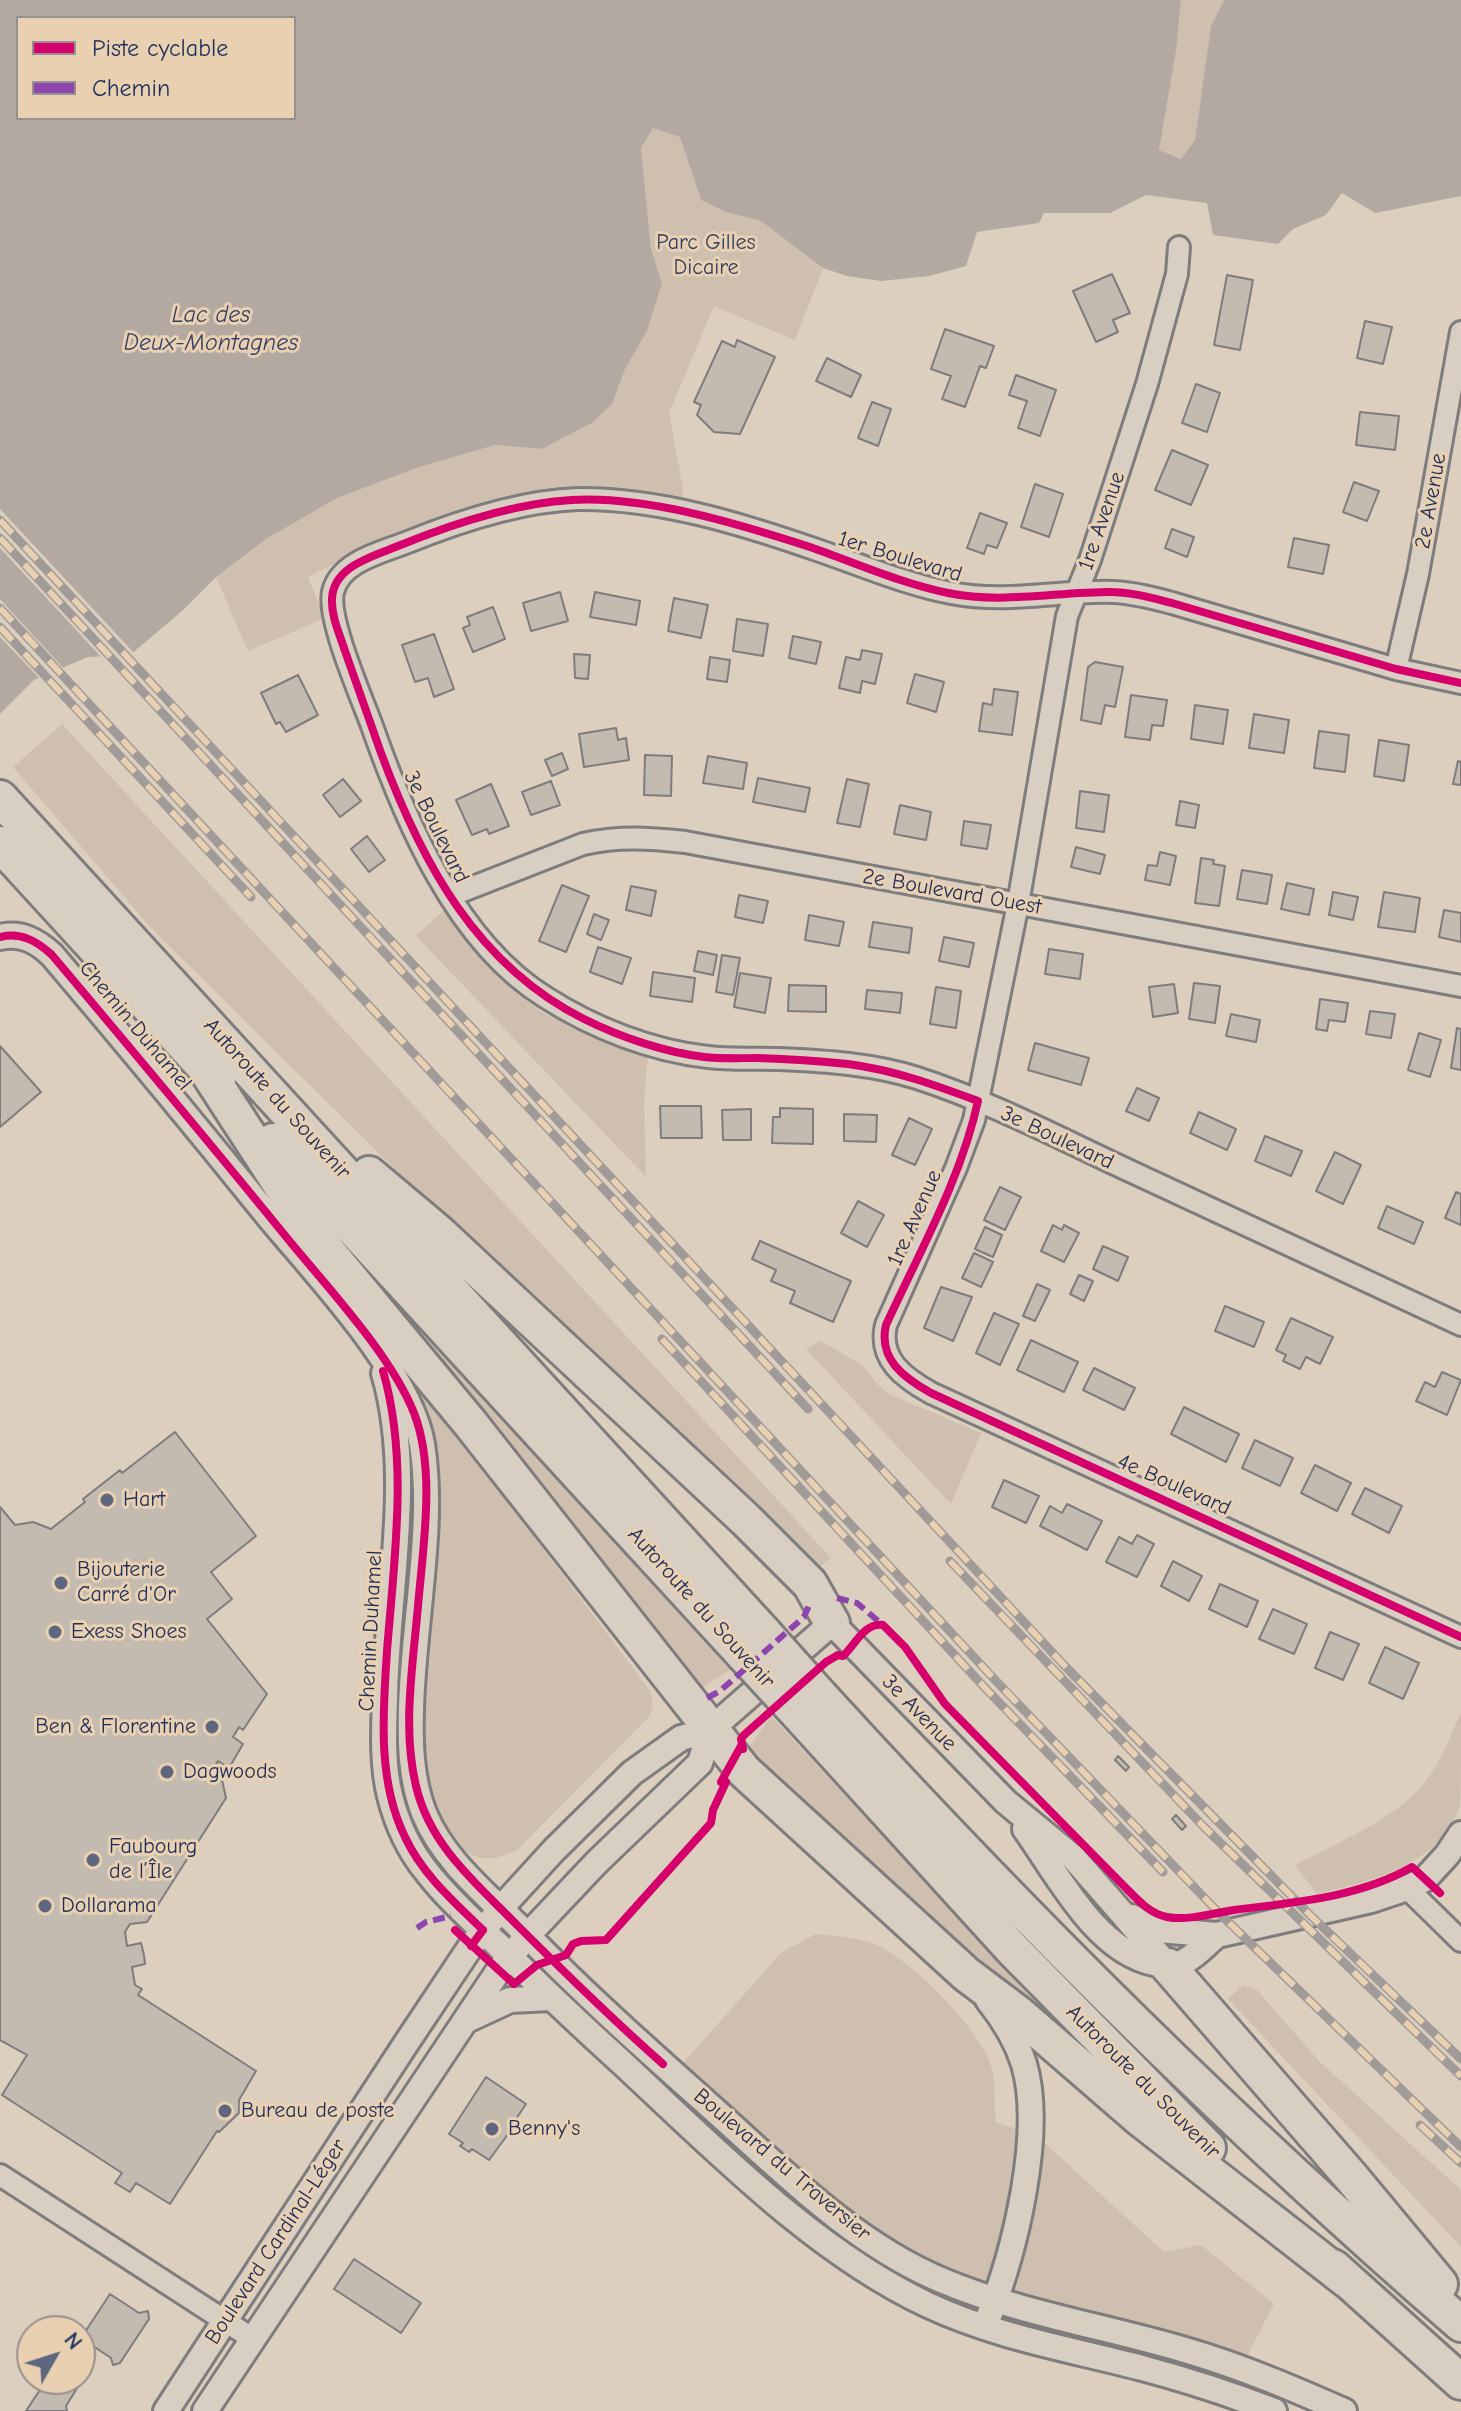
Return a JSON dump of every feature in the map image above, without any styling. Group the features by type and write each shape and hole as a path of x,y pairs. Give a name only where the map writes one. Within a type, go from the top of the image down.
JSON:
{"highway":[{"name":"Autoroute du Souvenir","path":"0,798 271,1093 814,1710 1052,1991 1196,2136 1348,2281 1461,2382"},
{"name":"Autoroute du Souvenir","path":"0,844 203,1065 754,1644"},
{"path":"203,1065 310,1230 470,1423 734,1760 966,1974 1019,2014 1138,2117 1348,2281"},
{"path":"271,1093 438,1232 661,1440 806,1580 832,1623"},
{"name":"Autoroute du Souvenir","path":"814,1710 1340,2217 1461,2324"},
{"path":"1168,1966 1461,2309"}],"street":[{"name":"1re Avenue","path":"885,1349 883,1338 886,1325 969,1136 1018,904 1067,616 1090,560 1147,384 1177,274 1179,247"},
{"name":"2e Avenue","path":"1396,669 1418,574 1461,332"},
{"name":"1er Boulevard","path":"339,578 359,562 430,533 546,502 605,500 681,511 754,530 945,592 987,598 1118,593 1172,603 1396,669 1461,683"},
{"name":"3e Boulevard","path":"339,578 332,598 333,611 405,811 427,859 450,896 491,950 524,983 565,1009 608,1030 701,1057 846,1064 916,1078 978,1101 1461,1325"},
{"name":"2e Boulevard Ouest","path":"450,896 583,844 641,837 685,842 1461,986"},
{"name":"Chemin Duhamel","path":"0,937 30,938 52,955 308,1263 377,1352 414,1413 424,1464 424,1532 410,1737 416,1786 426,1818 443,1847 501,1908"},
{"name":"4e Boulevard","path":"885,1349 904,1376 931,1393 1461,1637"},
{"name":"Chemin Duhamel","path":"377,1352 391,1400 397,1447 385,1694 387,1783 401,1828 416,1857 428,1874 483,1930"},
{"name":"Boulevard Cardinal-Léger","path":"166,2411 483,1930 501,1908 632,1773 681,1738 710,1730 832,1623"},
{"name":"3e Avenue","path":"832,1623 1006,1802 1073,1857 1168,1966"},
{"name":"Boulevard Cardinal-Léger","path":"205,2411 509,1957 643,1816 700,1763 710,1730"},
{"name":"3e Avenue","path":"1006,1802 1107,1940 1133,1957 1168,1966 1181,1964 1217,1935"},
{"name":"3e Avenue","path":"1119,1910 1159,1930 1217,1935 1296,1919 1407,1888 1425,1879 1461,1834"},
{"path":"1407,1888 1461,1941"},
{"name":"Boulevard du Traversier","path":"501,1908 619,2024 828,2210 896,2257 934,2278 995,2300 1188,2351 1344,2411"},
{"name":"Boulevard du Traversier","path":"483,1930 551,1998 684,2121 812,2232 863,2269 905,2293 992,2330 1187,2380 1274,2411"},
{"path":"966,1974 1001,2016 1013,2036 1025,2067 1031,2108 1022,2194 995,2300 992,2330"},
{"path":"463,2023 510,2000 551,1998"},
{"path":"0,2175 253,2339"}],"green space":[{"path":"1181,0 1224,0 1211,26 1195,140 1182,159 1159,150 1176,51"},
{"name":"Parc Gilles Dicaire","path":"653,128 680,136 701,200 726,212 761,221 823,268 795,340 714,306 669,413 683,502 586,490 549,492 513,497 442,516 374,544 308,577 325,618 248,651 216,577 266,539 337,498 419,467 495,445 542,449 591,424 612,404 625,369 647,331 662,283 651,249 641,148"},
{"path":"62,724 831,1558 816,1570 512,1285 150,927 13,767"},
{"path":"445,909 491,970 533,1006 587,1034 648,1054 644,1101 646,1177 416,936"},
{"path":"325,1224 730,1670 696,1692"},
{"path":"821,1341 862,1365 889,1394 981,1433 951,1504 806,1349"},
{"path":"407,1368 651,1692 653,1708 647,1719 518,1849 497,1857 479,1857 464,1850 452,1837 442,1821 424,1765 432,1439"},
{"path":"1461,1712 1460,1806 1450,1826 1420,1857 1401,1868 1317,1894 1295,1865 1364,1830 1412,1796 1435,1767"},
{"path":"771,1716 1094,2063 1091,2067 746,1752"},
{"path":"816,1934 870,1942 908,1965 959,2016 984,2051 993,2073 996,2122 1037,2136 1164,2252 1201,2245 1274,2304 1247,2356 1192,2338 1023,2296 924,2255 834,2197 682,2064 782,1952"},
{"path":"1243,1985 1257,1990 1319,2061 1461,2190 1461,2247 1228,1999"}],"water":[{"name":"Lac des Deux-Montagnes","path":"0,0 1181,0 1176,51 1159,150 1181,159 1195,140 1211,26 1224,0 1461,0 1461,196 1375,213 1342,193 1326,215 1293,229 1278,244 1213,235 1207,203 1146,195 1110,213 1044,213 1039,223 977,232 966,266 929,276 881,281 847,276 823,268 761,221 726,212 701,200 680,137 653,128 641,148 651,249 662,283 647,331 625,369 612,404 592,423 542,449 495,445 419,467 337,498 266,539 216,577 130,655 88,657 34,680 0,714"}],"pier":[{"path":"0,509 136,655 131,659 104,660 0,548"},
{"path":"0,599 66,671 42,681 0,637"}],"building":[{"path":"1112,274 1130,313 1113,320 1118,332 1096,342 1073,291"},
{"path":"1227,275 1253,280 1240,350 1214,345"},
{"path":"1365,321 1392,327 1383,364 1357,358"},
{"path":"945,329 994,346 986,368 980,366 965,407 942,399 951,376 931,369"},
{"path":"737,340 775,357 740,434 714,432 697,415 701,405 694,402 722,341 735,347"},
{"path":"827,358 861,375 851,397 816,381"},
{"path":"1016,375 1056,390 1040,436 1018,428 1027,401 1009,395"},
{"path":"1196,384 1220,393 1207,432 1182,423"},
{"path":"872,402 891,409 878,446 858,438"},
{"path":"1360,412 1399,416 1395,450 1356,445"},
{"path":"1172,450 1208,465 1191,505 1155,490"},
{"path":"1354,482 1379,491 1367,521 1343,512"},
{"path":"1035,484 1063,494 1049,537 1021,527"},
{"path":"980,513 1007,523 997,548 987,545 984,554 967,548"},
{"path":"1172,529 1194,537 1187,557 1165,548"},
{"path":"1294,538 1329,545 1323,574 1288,567"},
{"path":"560,592 568,621 531,631 523,603"},
{"path":"595,592 640,601 636,625 590,617"},
{"path":"674,598 708,605 701,638 668,631"},
{"path":"493,607 505,639 473,652 463,628 470,625 467,617"},
{"path":"737,619 768,624 763,656 733,651"},
{"path":"434,634 454,689 434,697 428,678 415,682 402,645"},
{"path":"793,636 821,642 816,664 789,658"},
{"path":"862,650 882,654 875,684 862,681 860,693 839,688 846,657 860,660"},
{"path":"574,654 590,655 588,679 575,678"},
{"path":"710,657 730,660 727,682 707,679"},
{"path":"1095,662 1123,667 1115,707 1105,705 1101,724 1081,720 1088,667"},
{"path":"915,674 944,682 936,712 907,703"},
{"path":"298,675 318,715 286,732 280,722 276,724 261,693"},
{"path":"994,689 1018,692 1012,735 979,731 983,703 992,705"},
{"path":"1131,695 1167,700 1163,726 1152,725 1150,740 1125,737"},
{"path":"1195,705 1228,710 1223,744 1191,739"},
{"path":"1254,714 1289,720 1284,753 1249,748"},
{"path":"616,728 618,740 626,738 629,760 584,767 579,734"},
{"path":"1319,731 1349,735 1345,772 1314,768"},
{"path":"1379,740 1409,745 1404,781 1374,776"},
{"path":"562,753 568,769 552,776 545,760"},
{"path":"645,755 672,756 671,796 644,795"},
{"path":"708,756 747,763 743,789 703,783"},
{"path":"1458,761 1461,762 1461,785 1453,784"},
{"path":"758,778 810,788 805,812 753,802"},
{"path":"343,779 361,801 340,817 323,795"},
{"path":"847,779 869,784 860,827 837,823"},
{"path":"551,781 560,805 531,815 522,792"},
{"path":"491,784 509,826 489,834 487,829 472,835 456,800"},
{"path":"1080,791 1109,795 1104,832 1076,828"},
{"path":"1180,801 1199,805 1195,828 1176,825"},
{"path":"900,805 931,812 926,840 894,834"},
{"path":"964,821 991,825 987,849 961,845"},
{"path":"367,836 385,860 369,872 351,849"},
{"path":"1076,847 1105,855 1100,874 1071,867"},
{"path":"1160,852 1176,856 1170,885 1145,880 1148,865 1157,866"},
{"path":"1201,858 1225,866 1219,906 1195,903"},
{"path":"1242,870 1272,875 1267,904 1237,899"},
{"path":"1287,883 1314,889 1309,915 1281,909"},
{"path":"562,885 589,896 566,952 539,941"},
{"path":"631,886 656,891 651,916 626,910"},
{"path":"1333,892 1358,897 1353,920 1329,915"},
{"path":"1384,892 1420,898 1415,932 1378,927"},
{"path":"739,895 768,901 763,923 735,917"},
{"path":"1444,910 1461,913 1461,942 1439,937"},
{"path":"594,914 609,920 601,940 587,934"},
{"path":"809,915 844,922 839,946 805,940"},
{"path":"873,922 912,928 909,953 869,947"},
{"path":"944,937 974,943 969,967 939,961"},
{"path":"598,947 631,958 622,984 590,972"},
{"path":"1049,949 1083,954 1080,979 1045,974"},
{"path":"698,951 717,955 713,975 694,971"},
{"path":"722,955 740,958 733,995 716,992"},
{"path":"653,972 695,978 692,1002 650,996"},
{"path":"740,973 771,978 765,1013 734,1007"},
{"path":"1194,983 1220,986 1215,1023 1189,1019"},
{"path":"1174,984 1178,1013 1153,1017 1149,987"},
{"path":"789,985 826,986 826,1012 788,1011"},
{"path":"936,987 961,991 956,1028 930,1024"},
{"path":"867,990 902,993 900,1013 865,1009"},
{"path":"1320,999 1348,1003 1345,1022 1329,1020 1327,1031 1316,1029"},
{"path":"1370,1011 1395,1014 1391,1038 1366,1034"},
{"path":"1231,1014 1260,1020 1256,1042 1226,1036"},
{"path":"1457,1028 1461,1029 1461,1070 1451,1068"},
{"path":"1419,1033 1441,1040 1430,1077 1408,1070"},
{"path":"1035,1043 1089,1058 1081,1085 1028,1070"},
{"path":"0,1046 41,1092 0,1127"},
{"path":"1137,1088 1159,1098 1149,1121 1126,1111"},
{"path":"660,1106 701,1106 702,1138 661,1138"},
{"path":"780,1108 813,1109 813,1144 772,1143 773,1117 780,1117"},
{"path":"751,1109 751,1140 723,1140 722,1110"},
{"path":"1199,1112 1236,1129 1227,1150 1190,1133"},
{"path":"844,1114 877,1115 876,1142 844,1141"},
{"path":"909,1118 932,1129 915,1165 892,1155"},
{"path":"1265,1136 1302,1151 1291,1176 1255,1161"},
{"path":"1335,1152 1361,1165 1343,1204 1316,1191"},
{"path":"1000,1187 1021,1197 1005,1230 984,1220"},
{"path":"1456,1192 1461,1194 1461,1225 1445,1218"},
{"path":"858,1201 884,1215 867,1247 841,1233"},
{"path":"1387,1206 1423,1222 1414,1244 1378,1228"},
{"path":"1053,1225 1062,1230 1064,1225 1079,1233 1064,1262 1041,1251"},
{"path":"985,1227 1002,1235 993,1257 975,1249"},
{"path":"760,1241 851,1281 833,1322 790,1303 795,1291 771,1281 776,1270 752,1259"},
{"path":"1103,1246 1128,1257 1118,1281 1093,1269"},
{"path":"974,1253 993,1262 981,1287 962,1278"},
{"path":"1079,1275 1093,1281 1084,1301 1070,1294"},
{"path":"1037,1284 1050,1290 1035,1321 1023,1316"},
{"path":"941,1287 972,1297 953,1341 924,1328"},
{"path":"1225,1306 1264,1322 1254,1347 1215,1331"},
{"path":"994,1313 1019,1324 1000,1365 976,1353"},
{"path":"1291,1318 1333,1337 1320,1364 1306,1357 1300,1369 1283,1361 1286,1355 1276,1350"},
{"path":"1031,1340 1078,1362 1064,1392 1017,1370"},
{"path":"1094,1368 1135,1388 1124,1410 1083,1390"},
{"path":"1442,1372 1461,1380 1447,1415 1416,1401 1425,1382 1435,1387"},
{"path":"1184,1407 1239,1434 1226,1462 1171,1434"},
{"name":"Faubourg de l’Île","path":"175,1432 256,1536 211,1572 232,1599 207,1619 267,1694 243,1730 239,1727 233,1737 243,1744 229,1768 218,1761 211,1773 222,1780 226,1798 147,1922 130,1924 125,1932 127,1946 141,1943 144,1955 145,1964 132,1967 135,1985 142,1989 138,1995 256,2071 239,2100 239,2113 217,2131 170,2204 136,2183 130,2192 115,2183 122,2173 2,2095 27,2055 0,2040 0,1507 15,1525 33,1522 51,1529 120,1470 122,1473"},
{"path":"1255,1440 1293,1458 1280,1486 1242,1468"},
{"path":"1315,1465 1351,1483 1337,1511 1301,1493"},
{"path":"1004,1480 1039,1496 1026,1523 992,1507"},
{"path":"1365,1488 1402,1506 1389,1533 1352,1514"},
{"path":"1067,1504 1102,1521 1087,1550 1040,1526 1050,1506 1062,1513"},
{"path":"1137,1535 1154,1544 1137,1577 1106,1562 1119,1537 1132,1544"},
{"path":"1173,1561 1202,1576 1189,1601 1161,1586"},
{"path":"1220,1584 1258,1601 1247,1627 1209,1609"},
{"path":"1273,1609 1307,1624 1294,1654 1259,1639"},
{"path":"1330,1632 1359,1644 1343,1680 1315,1668"},
{"path":"1385,1647 1419,1663 1403,1699 1369,1683"},
{"path":"1118,1756 1129,1767 1126,1771 1115,1760"},
{"path":"1176,1815 1186,1826 1182,1830 1172,1819"},
{"path":"486,2077 526,2104 489,2160 472,2149 469,2152 460,2146 463,2143 449,2134"},
{"path":"354,2259 421,2303 401,2333 334,2289"},
{"path":"110,2294 139,2313 148,2311 149,2319 120,2363 113,2365 111,2358 96,2348 96,2315"},
{"path":"36,2395 73,2395 66,2406 67,2411 26,2411"}],"railway":[{"path":"0,520 1063,1664 1310,1915 1461,2059"},
{"path":"0,538 808,1409"},
{"path":"0,608 997,1682 1219,1913 1461,2147"},
{"path":"0,627 251,897"},
{"path":"662,1339 987,1690 1163,1872"},
{"path":"950,1561 1204,1827 1461,2076"},
{"path":"1420,2125 1461,2163"}],"marked path":[{"path":"837,1598 857,1603 883,1625"},
{"path":"707,1698 720,1691 804,1617 810,1603"},
{"path":"417,1928 426,1922 451,1916"}],"cycle path":[{"path":"1461,683 1396,669 1172,603 1126,593 1089,592 1029,597 948,593 724,521 631,502 572,500 528,505 440,530 356,564 339,578 332,599 336,625 381,753 414,833 457,906 483,940 512,970 584,1019 642,1043 711,1058 758,1058 865,1067 914,1079 978,1101 950,1187 886,1325 886,1348 903,1374 931,1393 1461,1637"},
{"path":"0,937 28,939 52,955 342,1303 376,1347 404,1392 414,1413 425,1458 425,1534 409,1719 412,1764 423,1807 432,1827 456,1862 589,1996 663,2064"},
{"path":"383,1371 391,1405 398,1475 396,1546 384,1698 386,1769 396,1815 412,1850 440,1887 483,1930 471,1946"},
{"path":"743,1749 741,1739 744,1735 826,1662 838,1655 843,1656 871,1627 883,1625 905,1647 945,1704 1133,1895 1154,1912 1167,1917 1192,1917 1325,1897 1370,1886 1412,1867 1440,1893"},
{"path":"455,1930 514,1984 537,1965 566,1955 573,1944 606,1940 711,1823 713,1810 726,1782 721,1782 741,1746"}],"place":[{"name":"Hart","path":"107,1500"},
{"name":"Bijouterie Carré d'Or","path":"61,1583"},
{"name":"Exess Shoes","path":"55,1632"},
{"name":"Ben & Florentine","path":"212,1727"},
{"name":"Dagwoods","path":"167,1772"},
{"name":"Faubourg de l’Île","path":"93,1860"},
{"name":"Dollarama","path":"45,1906"},
{"name":"Bureau de poste","path":"225,2111"},
{"name":"Benny's","path":"492,2129"}]}
